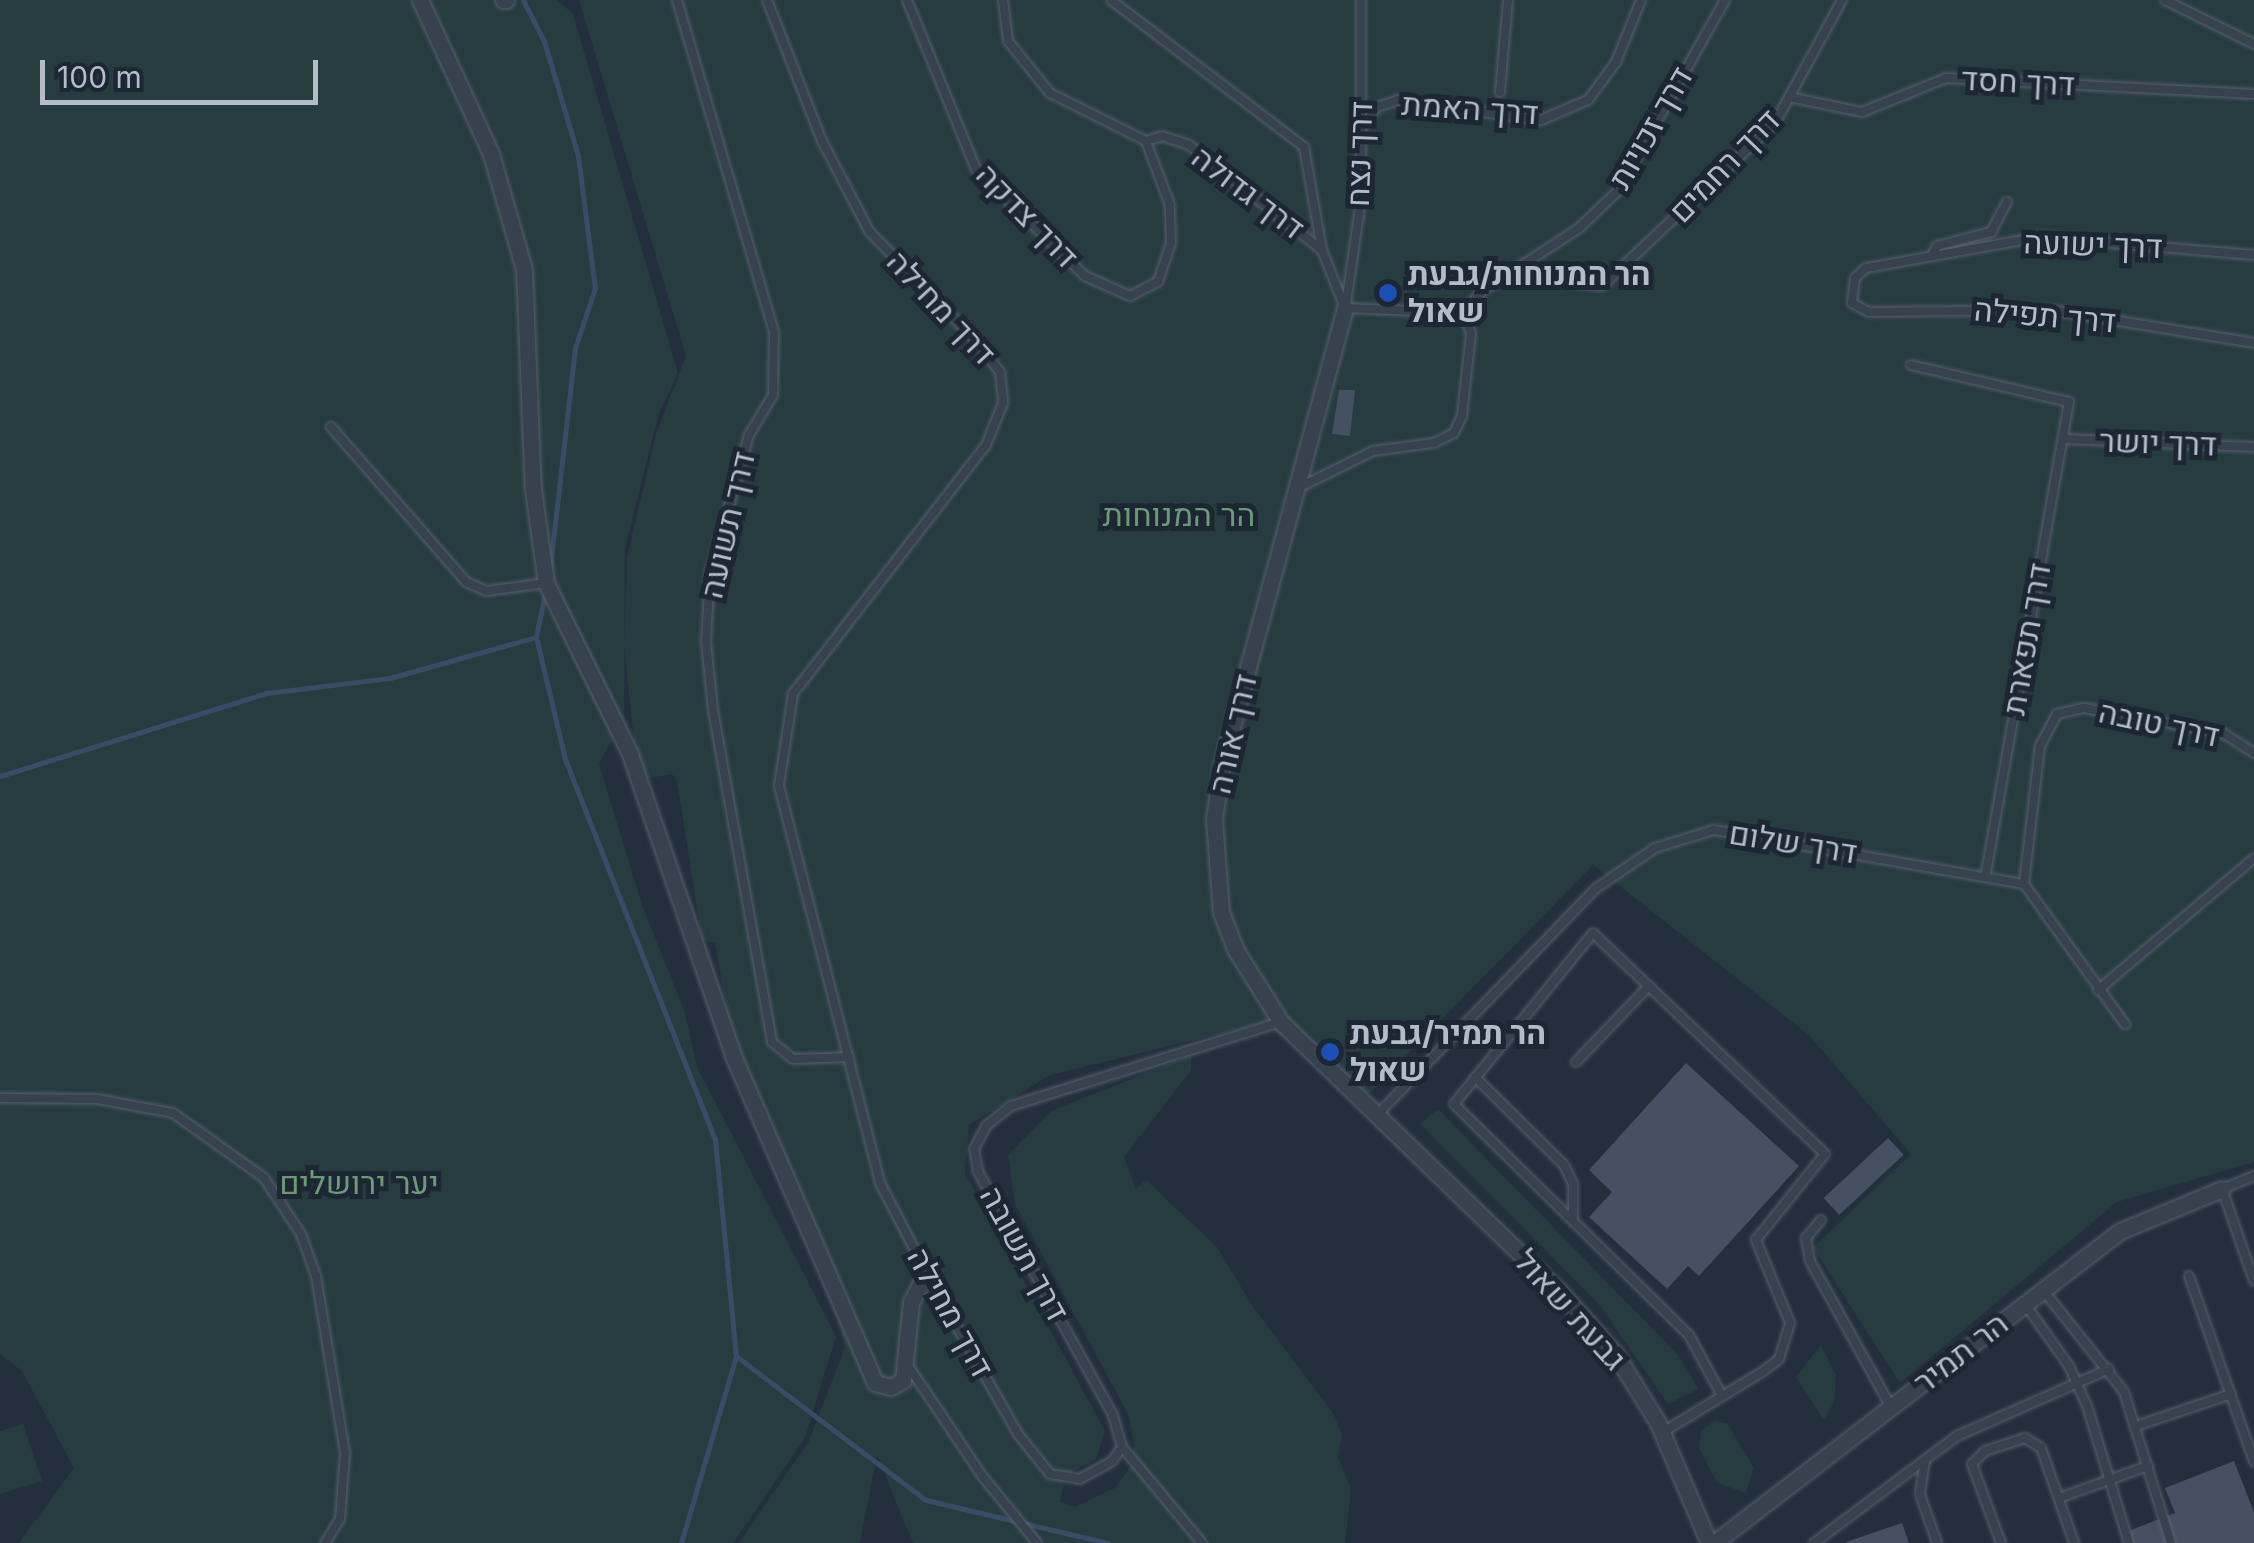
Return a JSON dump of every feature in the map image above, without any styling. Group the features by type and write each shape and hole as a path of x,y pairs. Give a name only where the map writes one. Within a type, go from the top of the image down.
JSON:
{"street":[{"path":"420,0 491,154 524,270 533,489 546,583 630,754 734,1058 875,1383 891,1387 909,1367 911,1302 920,1285 932,1283"},
{"name":"דרך אורה","path":"1345,308 1222,763 1214,819 1220,912 1281,1022 1378,1113"},
{"name":"גבעת שאול","path":"1378,1113 1585,1318 1663,1432 1711,1543"},
{"name":"הר תמיר","path":"1711,1543 2120,1231 2222,1189"}],"lane":[{"name":"דרך תשועה","path":"677,0 774,332 773,395 749,435 710,574 706,642 714,710 772,1042 793,1059 849,1057"},
{"name":"דרך מחילה","path":"768,0 822,141 869,232 975,340 1000,372 1002,403 986,445 794,694 779,786 881,1185 1018,1434 1050,1474 1080,1479 1112,1461 1122,1447"},
{"name":"דרך צדקה","path":"908,0 976,169 1085,276 1130,296 1158,282 1171,242 1170,205 1146,141"},
{"name":"דרך גדולה","path":"1003,0 1008,40 1050,93 1146,141 1162,136 1189,146 1322,250 1345,308"},
{"path":"1111,0 1304,147 1322,250"},
{"name":"דרך נצח","path":"1345,308 1364,126 1361,0"},
{"path":"1500,92 1508,0"},
{"name":"דרך האמת","path":"1364,126 1377,107 1398,100 1541,120 1588,100 1616,62 1641,0"},
{"name":"דרך זכויות","path":"1463,313 1510,274 1580,228 1617,192 1725,0"},
{"name":"דרך רחמים","path":"1510,274 1602,286 1775,123 1842,0"},
{"path":"2164,0 2254,44"},
{"name":"דרך חסד","path":"1789,97 1862,112 1946,78 2254,94"},
{"path":"1932,254 1937,246 1991,232 2007,202"},
{"name":"דרך ישועה","path":"1932,254 2039,237 2254,256"},
{"name":"דרך תפילה","path":"1932,254 1866,268 1852,290 1857,310 2051,310 2254,343"},
{"path":"1298,488 1373,451 1434,442 1454,433 1462,416 1471,333 1463,313 1345,308"},
{"name":"דרך תפארת","path":"1911,365 2069,402 1985,877"},
{"path":"330,428 466,582 486,591 546,583"},
{"name":"דרך יושר","path":"2063,439 2254,447"},
{"name":"דרך טובה","path":"2024,884 2040,746 2057,714 2084,708 2223,733 2254,753"},
{"name":"דרך שלום","path":"1378,1113 1595,888 1628,862 1684,836 1739,830 2024,884"},
{"path":"2098,990 2254,858"},
{"path":"2024,884 2125,1024"},
{"path":"1663,1432 1722,1396 1779,1359 1790,1323 1756,1240 1825,1154 1594,933 1454,1104 1689,1336 1722,1396"},
{"path":"1576,1062 1648,986"},
{"name":"דרך תשובה","path":"1122,1447 1113,1415 978,1171 974,1149 986,1126 1011,1106 1281,1022"},
{"path":"1475,1077 1564,1165 1573,1184 1573,1221"},
{"path":"0,1098 97,1099 174,1114 264,1178 301,1234 316,1276 345,1453 340,1519 325,1543"},
{"path":"2254,1176 2222,1189 2254,1281"},
{"path":"1821,1220 1806,1238 1810,1261 1891,1407"},
{"path":"2190,1276 2254,1462"},
{"path":"2043,1290 2108,1369 2136,1426 2171,1543"},
{"path":"2025,1304 2076,1382 2130,1543"},
{"path":"909,1367 983,1477 1037,1543"},
{"path":"1814,1543 1928,1457 1983,1422 2108,1369"},
{"path":"2136,1426 2230,1394"},
{"path":"2001,1543 1975,1457 2033,1440 2074,1543"},
{"path":"1122,1447 1202,1543"},
{"path":"1928,1457 1920,1494 1936,1543"},
{"path":"2058,1498 2148,1466"}],"green space":[{"name":"יער ירושלים","path":"0,0 557,0 573,14 678,373 658,416 625,548 624,718 599,764 643,908 685,1012 697,1067 836,1336 805,1438 733,1543 19,1543 74,1468 22,1371 0,1354"},
{"name":"הר המנוחות","path":"579,0 2254,0 2254,1162 2117,1202 1900,1383 1813,1248 1911,1154 1809,1035 1593,865 1364,1099 1264,1023 1050,1075 969,1125 965,1173 1105,1431 1096,1459 1066,1475 1060,1502 1075,1507 1115,1488 1131,1466 1134,1443 1128,1414 1015,1204 1008,1155 1051,1111 1191,1055 1191,1070 1124,1157 1136,1189 1146,1180 1217,1247 1253,1307 1333,1413 1342,1434 1338,1457 1351,1489 1345,1543 913,1543 877,1455 860,1543 739,1543 809,1441 845,1347 797,1185 733,1046 715,943 702,941 677,781 672,774 644,779 634,740 624,646 627,558 656,434 686,356"},
{"path":"1438,1109 1679,1356 1698,1389 1668,1404 1598,1303 1420,1124"},
{"path":"1821,1345 1836,1376 1834,1402 1824,1420 1796,1377"},
{"path":"1714,1421 1727,1423 1754,1468 1746,1493 1717,1483 1699,1448 1701,1431"},
{"path":"23,1424 42,1481 0,1494 0,1431"}],"building":[{"path":"1339,390 1355,390 1350,436 1332,434"},
{"path":"1686,1063 1799,1166 1699,1276 1688,1266 1667,1289 1589,1217 1612,1192 1589,1170"},
{"path":"1888,1138 1904,1155 1839,1215 1824,1198"},
{"path":"2234,1461 2254,1512 2254,1543 2130,1543 2126,1532 2175,1513 2165,1488"},
{"path":"1902,1523 1909,1543 1846,1543 1846,1542"}],"waterway":[{"path":"523,0 544,41 578,156 595,288 575,348 550,567"},
{"path":"545,593 536,637 565,759 715,1139 736,1356 681,1543"},
{"path":"0,776 267,693 390,678 536,637"},
{"path":"736,1356 926,1500 1108,1543"}],"place":[{"name":"הר המנוחות/גבעת שאול","path":"1388,293"},
{"name":"הר תמיר/גבעת שאול","path":"1330,1052"}]}
